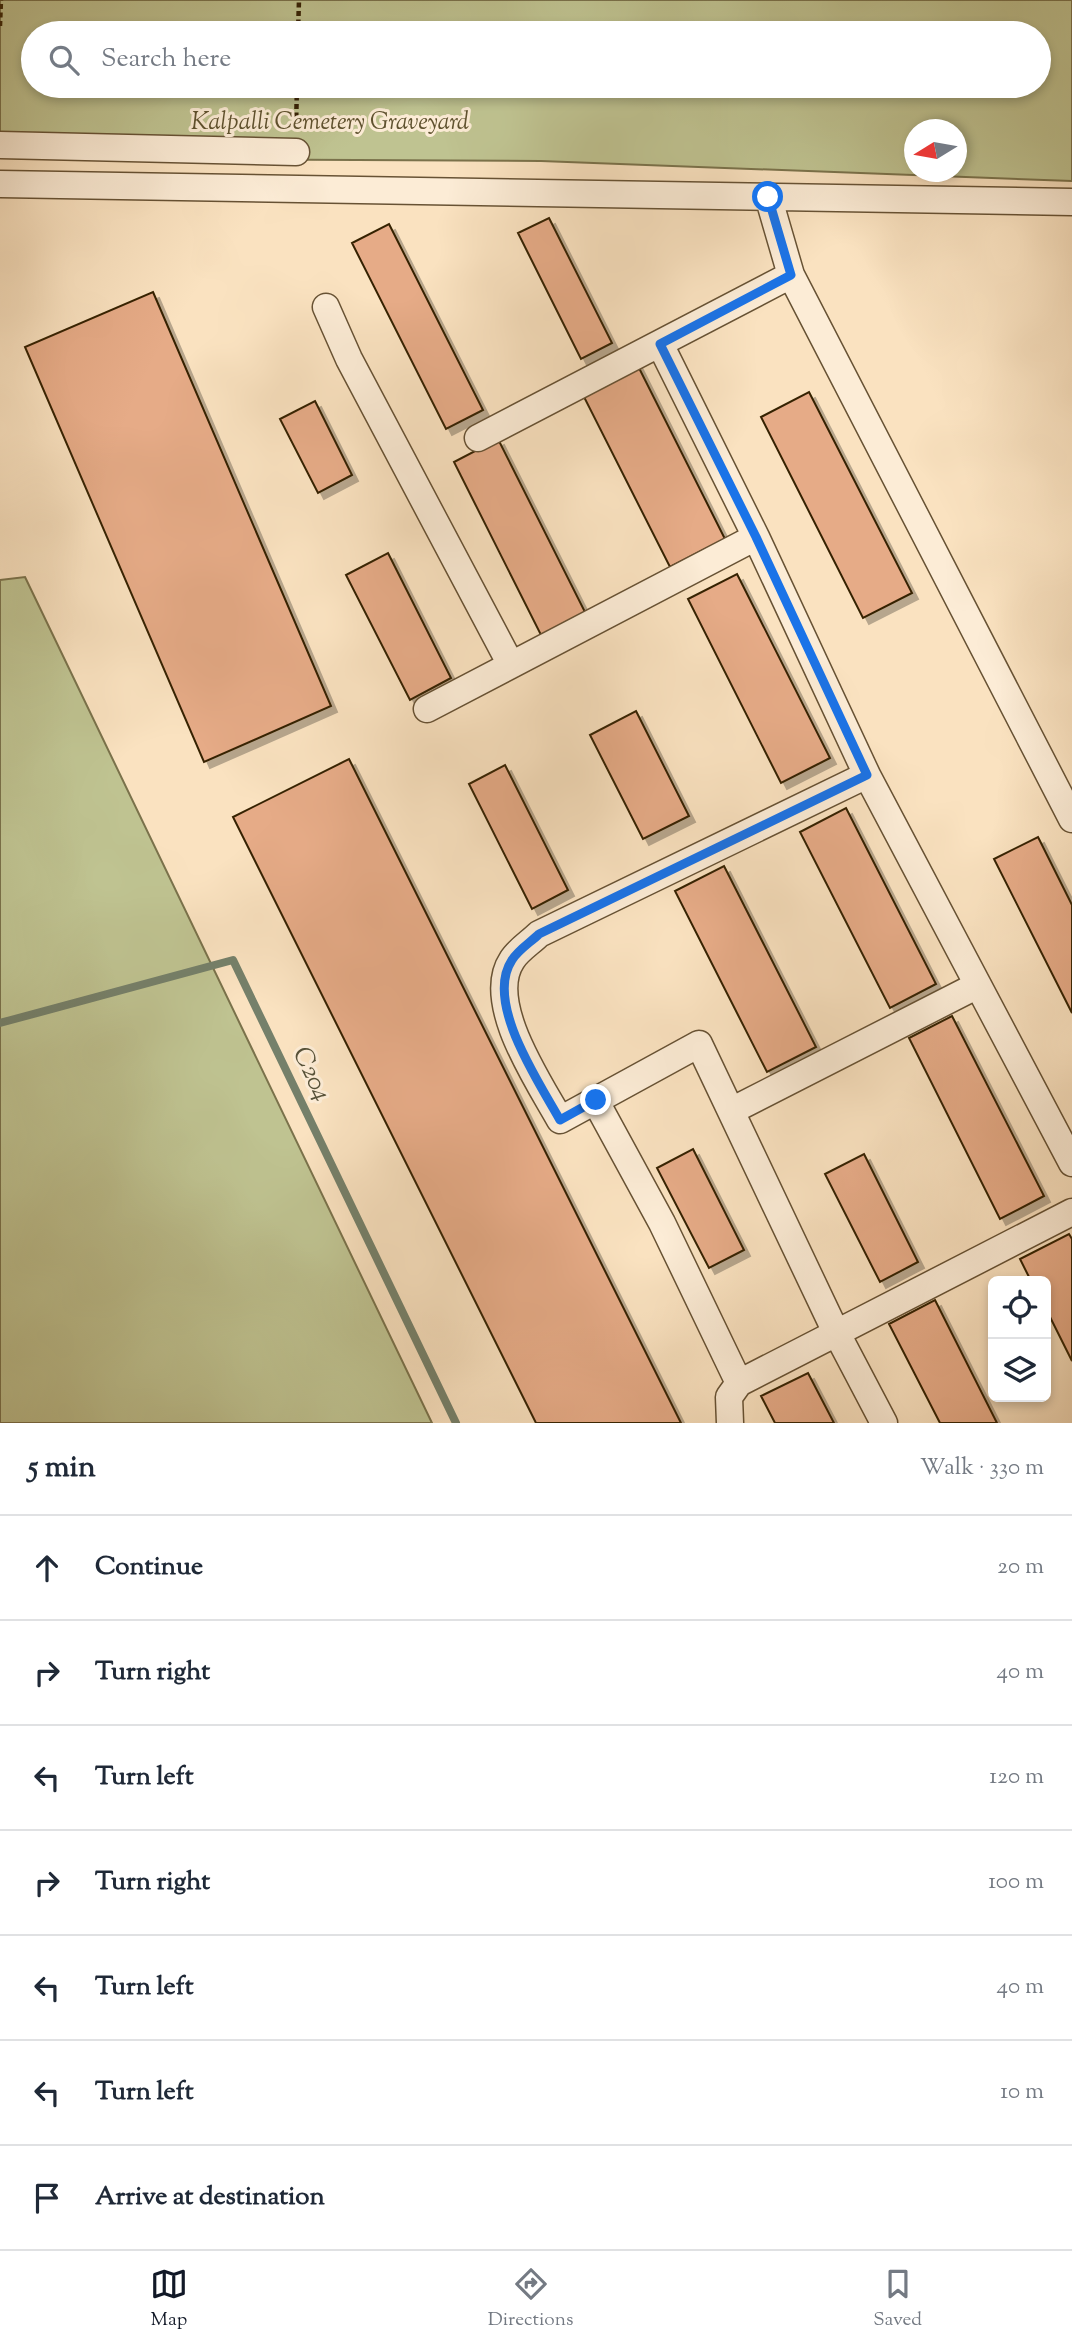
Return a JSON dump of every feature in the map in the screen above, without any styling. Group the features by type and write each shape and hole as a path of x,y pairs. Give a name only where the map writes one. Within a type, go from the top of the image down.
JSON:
{"lane":[{"path":"0,145 296,152"},
{"path":"0,184 1072,202"},
{"path":"768,197 791,275 1072,819"},
{"path":"478,438 791,275"},
{"path":"326,307 349,359 511,665"},
{"path":"660,344 756,537 867,775 1072,1163"},
{"path":"427,709 756,537"},
{"path":"867,775 539,934 511,961 505,988 506,1017 560,1120 699,1044 836,1332 884,1423"},
{"path":"731,1111 978,985"},
{"path":"596,1100 662,1223 739,1383"},
{"path":"730,1423 729,1397 739,1383 1072,1212"}],"path":[{"path":"0,26 1,0"},
{"path":"298,21 299,0"},
{"path":"296,152 297,98"}],"green space":[{"name":"Kalpalli Cemetery Graveyard","path":"0,0 1072,0 1072,181 967,177 967,119 904,119 904,175 541,161 0,158"},
{"path":"25,577 432,1423 0,1423 0,580"}],"building":[{"path":"549,218 612,343 581,359 518,233"},
{"path":"389,224 483,410 446,429 352,243"},
{"path":"153,292 331,706 204,762 25,347"},
{"path":"636,362 725,539 670,567 581,391"},
{"path":"809,392 912,593 863,618 761,417"},
{"path":"315,401 352,475 318,493 280,419"},
{"path":"498,439 586,614 542,637 454,462"},
{"path":"388,553 451,678 410,700 346,575"},
{"path":"737,574 830,758 781,783 688,599"},
{"path":"636,711 689,816 643,839 590,735"},
{"path":"349,759 681,1423 536,1423 233,817"},
{"path":"505,765 568,890 532,909 469,784"},
{"path":"846,808 936,984 890,1008 800,832"},
{"path":"1038,837 1072,905 1072,1013 994,859"},
{"path":"724,866 816,1047 767,1072 675,891"},
{"path":"952,1016 1044,1196 1000,1219 909,1038"},
{"path":"693,1149 744,1250 709,1268 657,1168"},
{"path":"864,1154 918,1262 880,1282 825,1174"},
{"path":"1069,1234 1072,1239 1072,1361 1051,1319 1051,1276 1028,1276 1020,1259"},
{"path":"935,1300 997,1423 940,1423 889,1324"},
{"path":"808,1373 834,1423 775,1423 761,1396"}],"waterway":[{"name":"C204","path":"0,1023 233,960 456,1423"}],"route":[{"path":"596,1100 560,1120 506,1017 505,988 511,961 539,934 867,775 756,537 660,344 791,275 768,197"}]}
